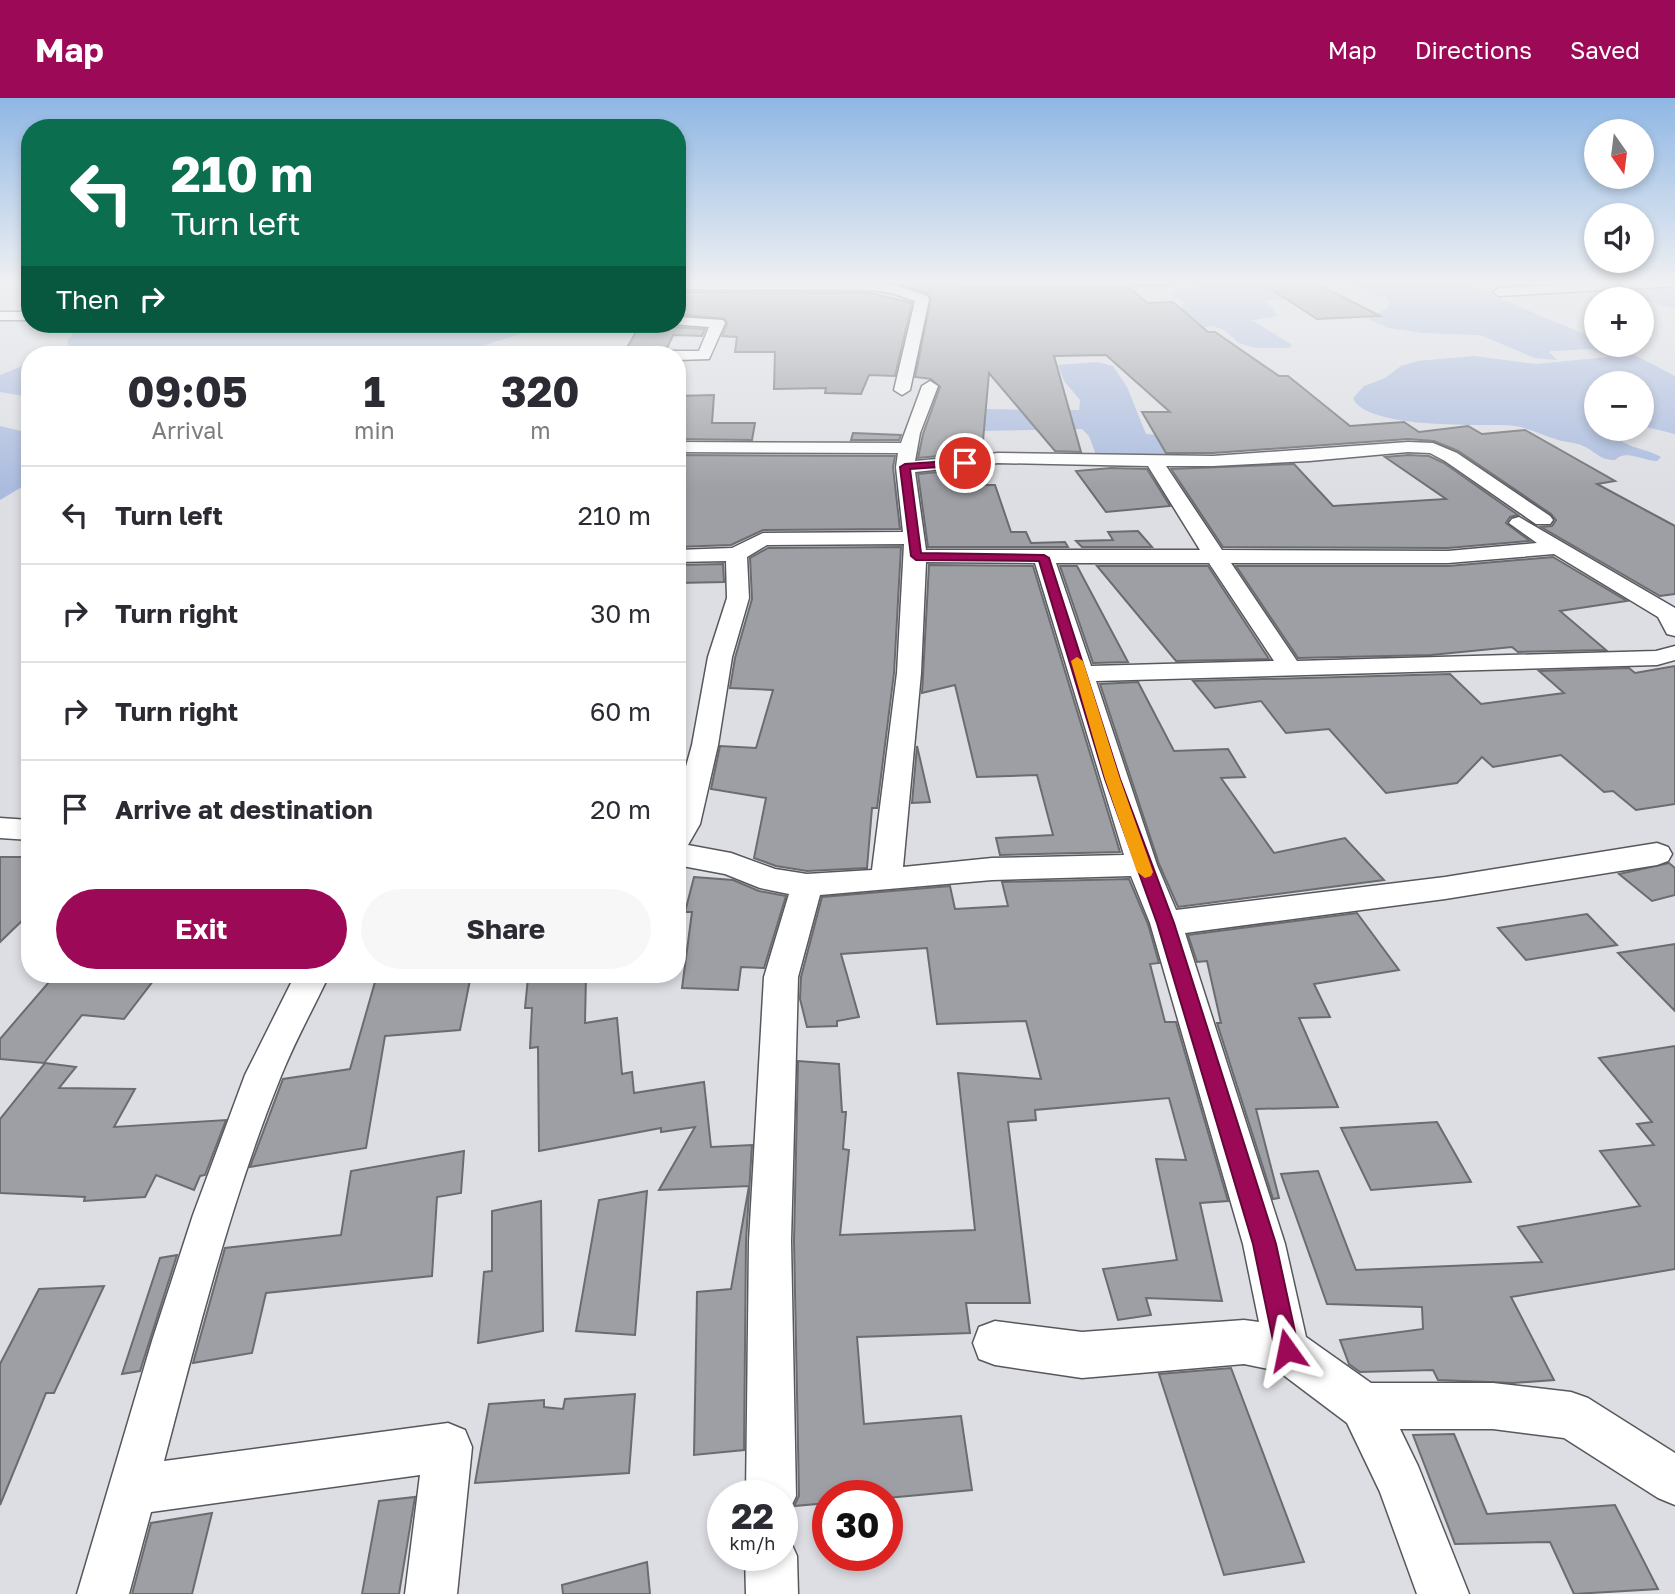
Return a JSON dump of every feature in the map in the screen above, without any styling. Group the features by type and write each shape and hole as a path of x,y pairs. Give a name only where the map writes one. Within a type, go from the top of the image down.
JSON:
{"street":[{"path":"686,356 705,356 707,351"},
{"path":"902,390 911,351"},
{"path":"886,880 909,673 915,547 907,457 911,433 930,386"},
{"path":"686,447 907,457 1154,461 1246,460 1408,447 1433,448 1451,457 1543,520 1519,523 1667,613 1675,629"},
{"path":"1154,461 1290,667"},
{"path":"686,556 736,554 764,539 915,547 1044,558 1142,555 1448,557 1558,547"},
{"path":"686,820 705,745 720,657 738,598 736,554"},
{"path":"1044,558 1112,779 1166,923 1264,1244 1287,1350"},
{"path":"1081,674 1657,658 1675,653"},
{"path":"0,828 21,829"},
{"path":"1166,923 1445,888 1657,854"},
{"path":"686,856 730,864 771,880 807,886 992,869 1142,864"},
{"path":"771,1480 770,1241 781,977 807,886"},
{"path":"103,1594 189,1289 226,1177 259,1087 308,983"},
{"path":"995,1343 1082,1355 1244,1342 1287,1350 1364,1406 1401,1483 1443,1594"},
{"path":"1364,1406 1493,1406 1571,1415 1675,1481"},
{"path":"134,1490 448,1447 431,1594"},
{"path":"771,1571 772,1594"}],"water":[{"path":"1518,351 1555,351 1549,352 1557,360 1535,358"},
{"path":"1474,356 1536,364 1639,357 1675,376 1675,434 1654,429 1654,371 1584,371 1584,441 1622,441 1661,457 1657,461 1629,455 1615,460 1605,459 1581,445 1517,426 1398,420 1361,408 1353,398 1364,386 1385,378 1401,366 1417,361"},
{"path":"1098,362 1113,366 1127,387 1146,434 1172,436 1178,453 1175,458 1096,455 1089,436 1082,429 982,431 978,409 1079,410 1080,400 1064,381 1058,365"},
{"path":"21,367 21,396 0,392 0,375"},
{"path":"0,426 21,431 21,487 0,500"}],"building":[{"path":"901,351 895,376 869,375 861,394 825,393 826,388 774,389 775,352 735,352"},
{"path":"920,351 1242,351 1279,376 1288,376 1350,426 1404,422 1419,432 1468,426 1482,434 1525,430 1615,481 1597,484 1675,526 1675,594 1660,596 1541,527 1552,526 1556,520 1458,451 1434,441 1408,439 1213,453 1166,453 1142,412 1170,412 1106,355 1054,356 1081,452 1055,451 989,373 982,452 918,458 923,434 940,387 931,379 915,377"},
{"path":"714,395 712,423 755,423 752,440 686,439 686,396"},
{"path":"853,433 901,435 899,440 851,440"},
{"path":"686,455 895,456 893,467 900,529 763,530 731,545 686,547"},
{"path":"1429,456 1444,463 1518,515 1510,517 1506,523 1530,541 1448,548 1223,547 1171,469 1294,464 1333,506 1446,499 1385,457"},
{"path":"981,468 979,485 995,485 1011,532 1026,532 1031,543 1065,542 1068,547 928,547 918,474"},
{"path":"1147,469 1170,506 1106,512 1076,471"},
{"path":"1138,531 1152,547 1082,547 1076,541 1113,540 1108,532"},
{"path":"901,547 894,673 877,808 872,808 867,868 807,871 776,866 754,858 766,798 711,789 720,746 756,748 773,690 730,688 735,658 752,599 750,558 768,548"},
{"path":"1553,557 1627,601 1560,611 1606,650 1518,652 1512,647 1431,655 1298,658 1236,566 1448,566"},
{"path":"723,564 724,582 686,583 686,565"},
{"path":"929,565 1033,566 1120,852 1000,855 996,838 1053,835 1037,775 977,777 955,685 922,693"},
{"path":"1060,566 1077,566 1128,662 1093,663"},
{"path":"1097,566 1208,566 1269,659 1176,661"},
{"path":"1675,666 1675,804 1636,810 1613,791 1604,792 1561,755 1493,767 1482,757 1457,783 1386,793 1329,729 1286,733 1261,701 1215,708 1193,681 1450,674 1481,704 1564,693 1539,671 1629,668 1635,673"},
{"path":"1138,682 1174,751 1228,749 1245,777 1221,778 1274,853 1345,838 1384,880 1178,907 1159,864 1100,684"},
{"path":"917,746 930,802 912,803"},
{"path":"0,857 21,857 21,922 0,942"},
{"path":"1669,863 1675,868 1675,895 1652,901 1619,874"},
{"path":"694,877 733,880 759,891 786,896 764,968 741,967 738,990 682,988 683,983 686,983 686,958 692,912 686,912"},
{"path":"1129,879 1148,924 1159,963 1150,964 1165,1022 1176,1022 1228,1201 1200,1203 1222,1301 1146,1298 1151,1315 1118,1320 1103,1269 1177,1260 1156,1159 1186,1160 1169,1098 1035,1110 1036,1120 1008,1122 1030,1303 966,1303 970,1333 857,1337 864,1424 961,1416 972,1490 903,1496 903,1480 812,1480 812,1504 798,1506 794,1241 798,1061 839,1064 842,1112 846,1112 843,1149 849,1150 840,1235 975,1230 958,1073 1041,1079 1026,1021 937,1024 927,948 841,954 859,1017 837,1021 837,1026 807,1027 800,999 801,977 822,897 950,886 955,909 1008,906 1002,882"},
{"path":"1357,913 1399,970 1314,984 1330,1017 1299,1018 1338,1107 1256,1109 1279,1198 1273,1199 1217,1023 1221,1023 1207,961 1197,962 1188,935"},
{"path":"1587,914 1617,945 1526,960 1498,928"},
{"path":"1675,944 1675,1011 1618,953"},
{"path":"48,983 151,983 124,1019 82,1015 44,1063 0,1059 0,1039"},
{"path":"375,983 469,983 460,1030 385,1036 366,1148 250,1167 283,1079 350,1069"},
{"path":"528,983 586,983 585,1023 617,1018 622,1074 632,1072 634,1093 704,1082 711,1147 752,1145 746,1241 744,1450 694,1455 697,1292 731,1289 749,1186 659,1190 695,1127 661,1132 661,1128 539,1151 538,1047 530,1048 532,1008 525,1008"},
{"path":"1675,1046 1675,1269 1511,1297 1554,1380 1513,1383 1438,1380 1433,1370 1360,1372 1349,1364 1340,1340 1423,1329 1422,1307 1327,1304 1281,1174 1318,1171 1356,1270 1542,1262 1518,1227 1640,1206 1600,1151 1654,1145 1637,1124 1652,1122 1599,1058"},
{"path":"45,1063 76,1067 59,1088 135,1089 114,1127 226,1120 205,1175 200,1176 194,1190 156,1175 145,1197 84,1201 85,1197 0,1193 0,1119"},
{"path":"1437,1122 1471,1182 1371,1190 1341,1128"},
{"path":"464,1151 461,1193 437,1197 432,1276 266,1293 252,1353 193,1363 225,1248 341,1235 351,1171"},
{"path":"647,1191 635,1335 576,1331 599,1200"},
{"path":"541,1201 543,1331 478,1343 484,1272 492,1271 492,1211"},
{"path":"177,1255 140,1371 122,1374 160,1258"},
{"path":"104,1286 54,1393 46,1393 0,1505 0,1364 39,1289"},
{"path":"1231,1368 1304,1562 1224,1575 1159,1374"},
{"path":"635,1394 629,1473 475,1483 489,1404 544,1400 544,1407 563,1409 565,1399"},
{"path":"1454,1434 1487,1514 1615,1505 1658,1589 1574,1594 1550,1542 1455,1544 1413,1435"},
{"path":"415,1497 399,1594 362,1594 379,1501"},
{"path":"212,1513 192,1594 132,1594 151,1523"},
{"path":"647,1562 650,1594 563,1594 562,1585"}],"slow traffic":[{"path":"1077,661 1112,779 1145,872"}],"route":[{"path":"965,463 905,467 916,556 1044,558 1112,779 1166,923 1264,1244 1287,1350"}]}
